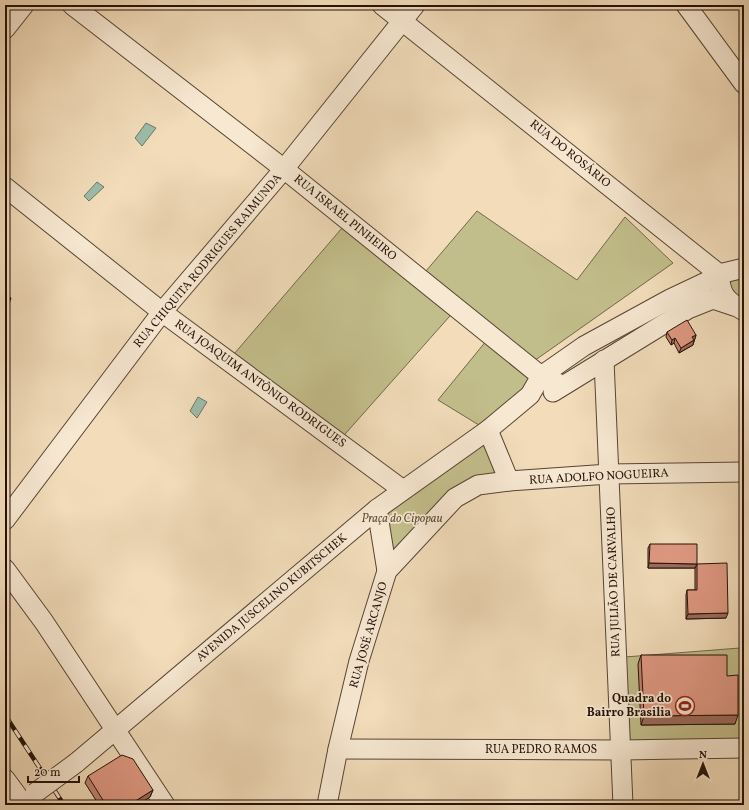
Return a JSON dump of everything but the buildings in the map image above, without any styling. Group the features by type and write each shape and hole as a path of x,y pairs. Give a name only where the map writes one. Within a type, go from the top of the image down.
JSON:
{"street":[{"path":"5,29 24,5"},
{"name":"RUA ISRAEL PINHEIRO","path":"72,5 284,169 541,376 562,385"},
{"name":"RUA DO ROSÁRIO","path":"382,5 403,20 713,277"},
{"name":"RUA CHIQUITA RODRIGUES RAIMUNDA","path":"5,520 162,312 284,169 415,5"},
{"path":"686,5 744,84"},
{"name":"RUA JOAQUIM ANTÔNIO RODRIGUES","path":"5,187 162,312 403,490"},
{"name":"AVENIDA JUSCELINO KUBITSCHEK","path":"25,800 76,763 117,730 377,510 488,430 530,395 541,376 584,346 713,277 744,268"},
{"path":"713,277 721,292 739,308"},
{"path":"530,395 555,391 562,385 694,307 713,299 739,308"},
{"name":"RUA JULIÃO DE CARVALHO","path":"604,360 623,805"},
{"path":"488,430 509,481"},
{"name":"RUA ADOLFO NOGUEIRA","path":"509,481 609,474 744,472"},
{"name":"RUA JOSÉ ARCANJO","path":"327,805 338,749 359,661 387,571 455,498 478,486 509,481"},
{"path":"377,510 387,571"},
{"path":"5,569 44,622 117,730 165,805"},
{"name":"RUA PEDRO RAMOS","path":"338,749 621,750 744,748"},
{"path":"5,779 25,800"}],"green space":[{"path":"477,211 577,280 625,217 673,263 534,361 426,271"},
{"path":"348,221 457,308 338,442 228,361"},
{"path":"744,268 744,311 719,274"},
{"name":"Praça do Cipopau","path":"491,335 541,376 488,430 509,481 475,488 387,571 377,509 487,430 438,400"},
{"name":"Quadra do Bairro Brasilia","path":"740,648 742,670 744,670 744,741 628,742 625,657"}],"shaded area":[{"path":"146,123 156,128 142,146 135,138"},
{"path":"97,182 104,187 89,201 84,196"},
{"path":"198,397 207,402 197,418 190,411"}],"railway":[{"path":"5,715 64,805"}],"place":[{"name":"Quadra do Bairro Brasilia","path":"685,706"}]}
